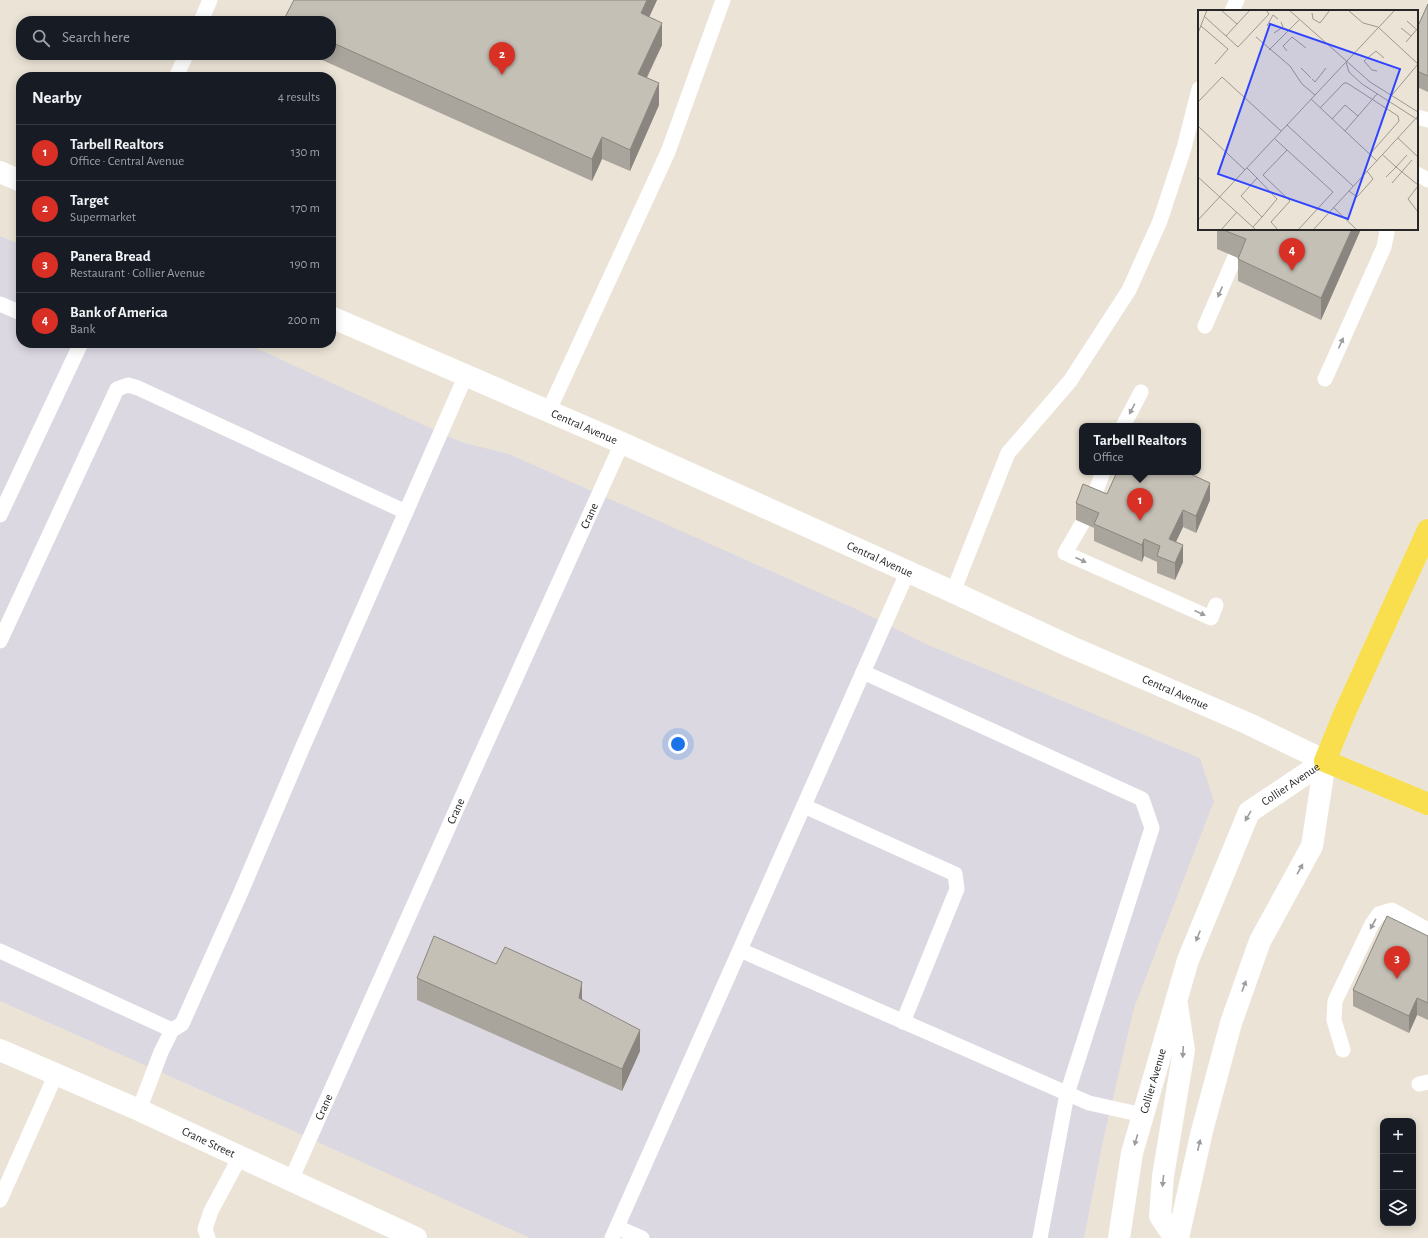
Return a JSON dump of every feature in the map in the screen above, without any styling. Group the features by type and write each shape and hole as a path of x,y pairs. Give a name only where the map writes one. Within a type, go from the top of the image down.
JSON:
{"main road":[{"path":"1325,761 1345,712 1428,530"},
{"name":"Central Avenue","path":"1325,761 1428,804"}],"street":[{"path":"0,172 16,179"},
{"name":"Central Avenue","path":"336,318 548,410 908,571 1069,646 1249,724 1325,761"},
{"name":"Collier Avenue","path":"1119,1238 1132,1153 1188,960 1249,812 1325,761"},
{"name":"Collier Avenue","path":"1178,1238 1202,1131 1231,1023 1260,941 1312,846 1325,761"},
{"path":"1175,1238 1160,1216 1163,1176 1184,1050 1176,1000"},
{"name":"Crane Street","path":"0,1050 139,1110 416,1238"}],"lane":[{"path":"203,16 210,0"},
{"path":"548,410 668,152 723,0"},
{"path":"1232,10 1237,0"},
{"path":"178,72 184,60"},
{"path":"953,592 1008,453 1070,381 1129,290 1160,221 1184,148 1198,93"},
{"path":"1418,117 1428,120"},
{"path":"1418,175 1428,180"},
{"path":"1325,379 1384,246 1386,230"},
{"path":"1205,326 1235,257"},
{"path":"0,304 16,311"},
{"path":"0,515 79,348"},
{"path":"139,1110 161,1052 172,1030 182,1024 241,892 301,751 466,375"},
{"path":"0,641 117,389 128,385 138,388 406,512"},
{"path":"1125,423 1141,392"},
{"name":"Crane","path":"291,1180 466,786 622,443"},
{"path":"1091,504 1102,475"},
{"path":"1083,522 1065,553 1211,618 1216,605"},
{"path":"642,1238 614,1232 908,571"},
{"path":"863,672 1142,799 1152,828 1067,1094 1040,1238"},
{"path":"804,806 955,874 957,889 902,1022"},
{"path":"1343,1050 1334,1020 1335,1001 1372,924 1379,914 1392,910 1428,930"},
{"path":"740,950 1067,1094 1089,1103 1143,1115"},
{"path":"0,951 172,1030"},
{"path":"0,1200 56,1074"},
{"path":"208,1238 205,1229 211,1211 240,1157"}],"shaded area":[{"path":"0,236 16,243 16,348 256,348 461,442 509,454 856,609 926,644 1200,758 1214,801 1134,1008 1103,1141 1084,1238 530,1238 0,1001"}],"building":[{"path":"294,0 647,0 641,13 662,23 638,74 659,83 630,150 602,137 592,159 336,44 336,16 286,16"},
{"path":"1428,4 1428,76 1418,71 1418,26"},
{"path":"1224,230 1352,230 1321,298 1238,259 1246,239"},
{"path":"1116,475 1193,475 1210,483 1196,516 1183,510 1169,539 1183,545 1175,563 1157,556 1160,546 1144,539 1142,545 1094,524 1099,513 1076,503 1083,484 1107,494"},
{"path":"1387,916 1428,936 1428,1003 1417,998 1409,1016 1353,990"},
{"path":"434,936 496,964 505,947 582,982 579,998 640,1030 622,1069 417,978"}],"place":[{"name":"Target","path":"502,75"},
{"name":"Bank of America","path":"1292,271"},
{"name":"Tarbell Realtors","path":"1140,521"},
{"name":"Panera Bread","path":"1397,979"}]}
